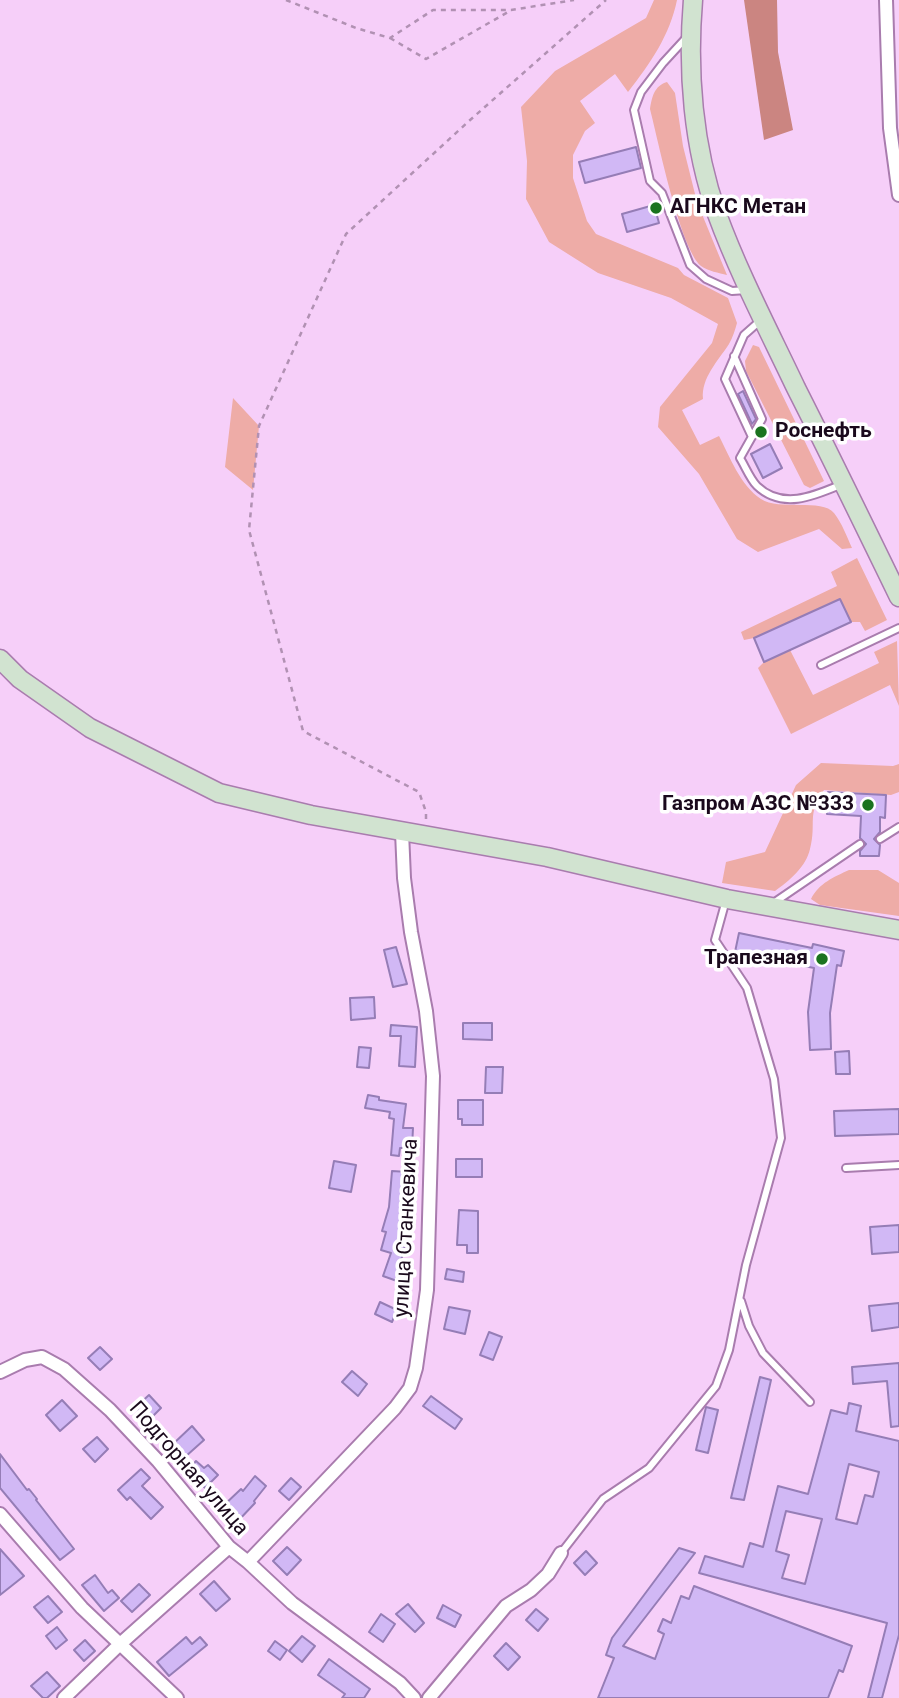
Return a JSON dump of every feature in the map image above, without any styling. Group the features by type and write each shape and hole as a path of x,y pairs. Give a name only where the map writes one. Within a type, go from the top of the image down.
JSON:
{"main road":[{"path":"693,0 690,34 693,97 700,148 717,212 749,290 899,597"},
{"path":"0,659 20,679 90,728 219,793 311,815 547,857 768,907 899,930"}],"street":[{"path":"886,0 890,128 899,195"},
{"name":"улица Станкевича","path":"248,1562 394,1408 410,1388 416,1368 427,1290 433,1076 426,1011 407,905 402,832"},
{"name":"Подгорная улица","path":"0,1373 24,1360 43,1357 64,1369 110,1410 229,1547 292,1603 400,1683 414,1698"},
{"path":"0,1514 82,1608 177,1698"},
{"path":"64,1698 229,1547"},
{"path":"429,1698 506,1606 531,1590 548,1574 561,1553"}],"lane":[{"path":"690,34 648,82 634,110 650,181 662,193 690,265 706,279 732,290 749,290"},
{"path":"752,437 725,379 744,335 763,318"},
{"path":"734,356 762,419 740,458 756,485 776,498 808,499 843,483"},
{"path":"821,665 899,628"},
{"path":"880,839 899,827"},
{"path":"768,907 860,844"},
{"path":"561,1553 603,1499 649,1468 716,1386 729,1350 746,1265 781,1138 774,1079 747,988 715,940 727,898"},
{"path":"846,1168 899,1165"},
{"path":"740,1300 763,1353 810,1402"}],"path":[{"path":"286,0 356,28 390,38 426,59 511,10"},
{"path":"390,38 433,10 511,10 574,0"},
{"path":"427,836 426,812 419,792 303,731 249,530 259,426 346,234 606,0"}],"shaded area":[{"path":"654,0 677,0 664,37 628,92 615,74 580,101 595,123 585,131 573,155 573,178 587,221 596,234 678,268 684,275 728,298 737,323 733,336 707,377 703,399 682,410 700,445 719,436 736,470 747,486 761,499 778,504 820,506 828,509 839,521 852,548 842,549 819,529 758,552 737,539 699,474 658,427 660,407 712,343 718,324 671,298 598,273 549,242 526,199 527,161 521,107 555,71 646,18"},
{"path":"744,0 777,0 778,52 793,130 764,140"},
{"path":"667,82 675,93 683,146 697,202 727,275 701,266 685,238 678,217 650,109 656,89"},
{"path":"753,345 759,347 824,481 810,488 804,485 746,371 745,361"},
{"path":"233,398 259,426 253,490 225,467"},
{"path":"857,558 887,620 865,631 860,622 851,622 840,599 744,640 741,632 837,586 831,572"},
{"path":"897,641 899,706 890,685 791,734 758,668 764,662 790,650 813,695 879,663 874,652"},
{"path":"821,763 899,764 899,792 891,795 824,790 815,806 808,856 791,878 775,891 722,883 726,862 765,852 796,785"},
{"path":"849,870 878,870 899,883 899,916 820,905 811,899 814,893 832,878"}],"building":[{"path":"636,147 641,168 585,183 579,162"},
{"path":"654,205 659,223 627,232 622,214"},
{"path":"743,391 756,419 752,424 738,394"},
{"path":"770,444 782,468 763,478 751,454"},
{"path":"840,599 851,622 764,662 754,638"},
{"path":"828,792 886,795 885,818 880,817 880,832 874,839 880,845 879,856 860,856 860,851 866,844 860,838 861,816 827,814"},
{"path":"739,933 812,948 813,944 844,951 841,966 837,965 830,1013 831,1049 810,1050 808,1012 814,968 735,952"},
{"path":"396,947 407,984 393,987 384,950"},
{"path":"374,997 375,1018 351,1020 350,998"},
{"path":"463,1023 492,1023 492,1040 463,1039"},
{"path":"391,1025 417,1027 415,1067 399,1066 401,1036 390,1036"},
{"path":"359,1047 371,1048 369,1068 357,1067"},
{"path":"849,1051 850,1074 836,1074 835,1052"},
{"path":"486,1067 503,1067 502,1093 485,1093"},
{"path":"368,1095 379,1097 379,1100 406,1104 403,1128 413,1128 412,1148 400,1148 399,1156 391,1155 394,1119 389,1118 390,1112 365,1108"},
{"path":"458,1100 483,1100 483,1125 462,1125 462,1119 458,1119"},
{"path":"899,1109 899,1134 835,1136 834,1111"},
{"path":"456,1159 482,1159 482,1177 456,1177"},
{"path":"334,1161 356,1165 351,1192 329,1188"},
{"path":"392,1171 408,1172 405,1222 410,1223 401,1261 410,1265 406,1277 399,1275 397,1281 383,1276 391,1253 381,1250 386,1232 382,1231 389,1207"},
{"path":"459,1210 478,1211 478,1253 467,1253 467,1245 457,1245"},
{"path":"899,1225 899,1252 872,1254 870,1227"},
{"path":"447,1269 464,1272 463,1282 445,1279"},
{"path":"380,1302 397,1310 392,1322 375,1314"},
{"path":"899,1303 899,1327 872,1331 869,1306"},
{"path":"449,1307 470,1311 465,1334 444,1329"},
{"path":"489,1332 502,1337 493,1360 480,1355"},
{"path":"100,1347 112,1359 100,1370 88,1358"},
{"path":"899,1363 899,1426 891,1427 887,1381 853,1384 852,1367"},
{"path":"352,1371 367,1384 358,1396 342,1382"},
{"path":"760,1377 771,1380 744,1500 731,1498"},
{"path":"149,1395 161,1408 148,1421 136,1407"},
{"path":"431,1396 462,1419 455,1429 423,1406"},
{"path":"62,1400 77,1416 60,1431 46,1415"},
{"path":"849,1403 861,1406 856,1431 899,1441 899,1635 882,1698 868,1698 887,1623 699,1573 705,1556 743,1567 750,1543 763,1547 778,1486 808,1494 831,1410 847,1414","holes":["849,1464 879,1472 873,1497 865,1495 857,1524 836,1519","786,1511 822,1519 805,1584 782,1578 789,1555 776,1551"]},
{"path":"706,1407 718,1410 708,1453 696,1450"},
{"path":"192,1426 204,1440 185,1457 173,1444"},
{"path":"97,1437 108,1449 95,1462 83,1449"},
{"path":"0,1454 74,1549 60,1560 0,1488"},
{"path":"196,1461 204,1468 208,1465 218,1475 205,1488 187,1471"},
{"path":"141,1469 150,1478 142,1486 163,1507 151,1519 130,1497 127,1500 118,1490"},
{"path":"255,1476 266,1486 237,1522 222,1507 241,1489 243,1491"},
{"path":"291,1478 301,1487 289,1500 279,1491"},
{"path":"287,1547 301,1560 287,1575 273,1561"},
{"path":"679,1548 695,1553 623,1646 655,1659 664,1634 658,1631 663,1619 671,1623 681,1596 689,1599 694,1586 852,1646 843,1672 839,1670 828,1698 598,1698 614,1658 606,1655 612,1638"},
{"path":"0,1549 24,1576 0,1595"},
{"path":"586,1551 597,1563 585,1575 574,1563"},
{"path":"95,1575 108,1593 112,1590 119,1598 104,1611 82,1585"},
{"path":"214,1581 230,1599 216,1611 200,1594"},
{"path":"139,1584 150,1595 132,1612 121,1601"},
{"path":"48,1596 62,1612 48,1623 34,1607"},
{"path":"408,1604 424,1623 415,1632 396,1614"},
{"path":"443,1605 461,1615 455,1627 437,1618"},
{"path":"536,1609 548,1619 538,1631 526,1620"},
{"path":"381,1614 395,1624 383,1642 369,1632"},
{"path":"57,1627 67,1640 56,1649 46,1636"},
{"path":"302,1636 315,1646 302,1662 289,1651"},
{"path":"186,1637 192,1644 200,1637 207,1645 169,1676 157,1662"},
{"path":"85,1640 95,1651 84,1661 74,1650"},
{"path":"275,1641 287,1650 280,1660 268,1651"},
{"path":"506,1643 520,1657 508,1670 494,1656"},
{"path":"329,1659 370,1689 364,1698 342,1698 345,1694 318,1675"},
{"path":"47,1672 60,1686 47,1698 43,1698 31,1686"}],"place":[{"name":"АГНКС Метан","path":"656,208"},
{"name":"Роснефть","path":"761,432"},
{"name":"Газпром АЗС №333","path":"868,805"},
{"name":"Трапезная","path":"822,959"}]}
